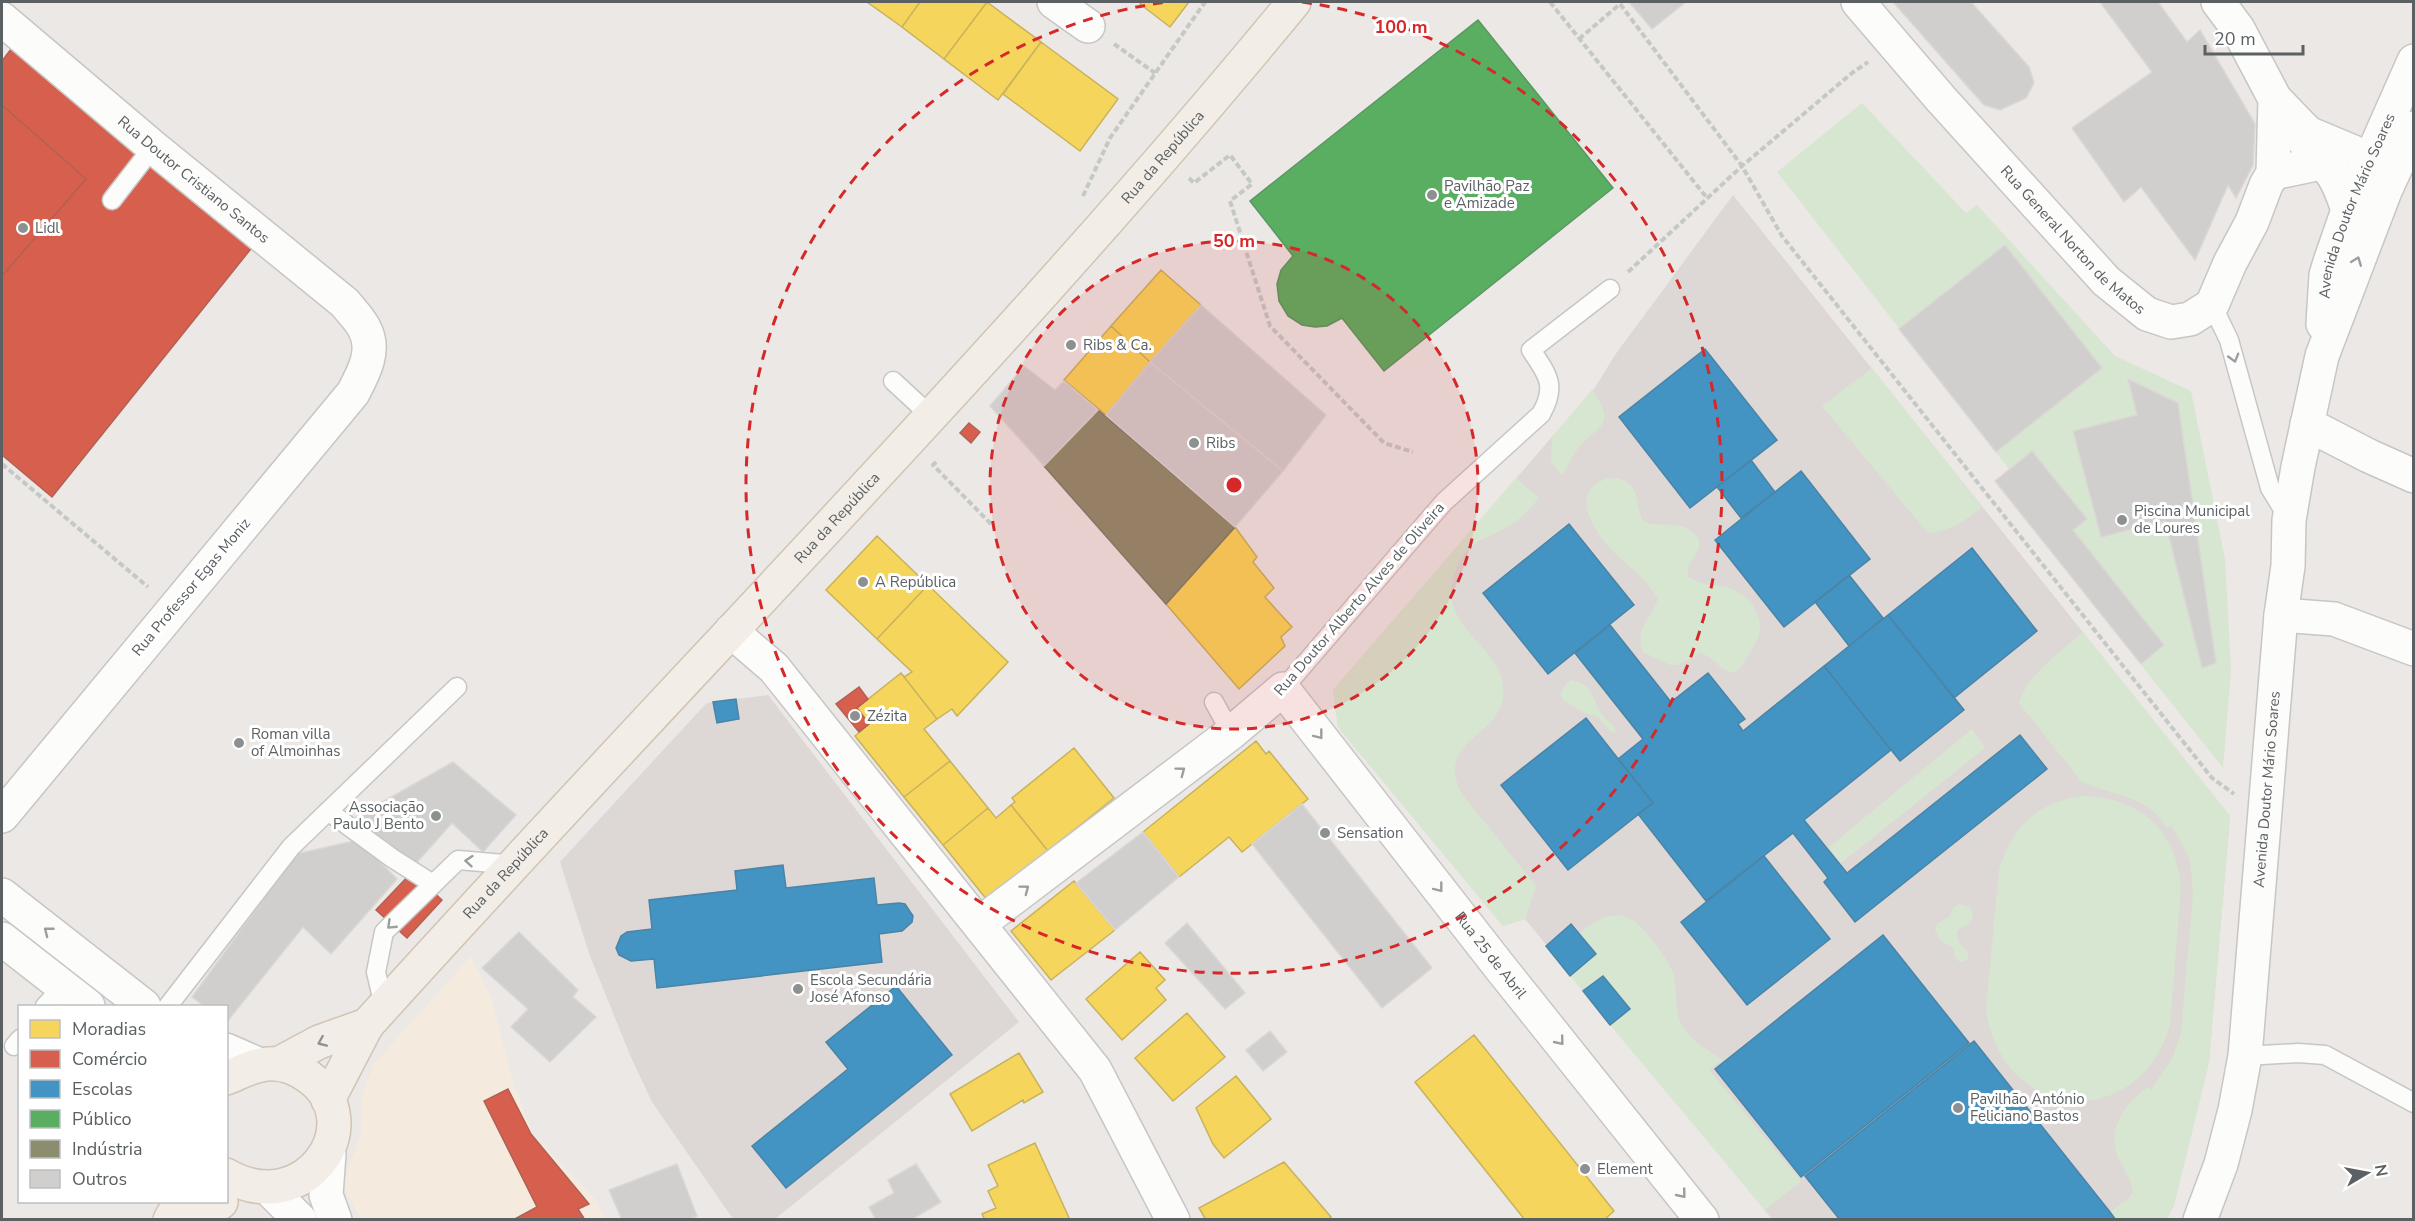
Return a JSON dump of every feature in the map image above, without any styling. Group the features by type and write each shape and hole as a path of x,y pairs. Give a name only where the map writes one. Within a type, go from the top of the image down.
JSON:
{"main road":[{"name":"Rua da República","path":"328,1100 376,1016 932,417 1165,154 1271,16 1294,2"},
{"name":"Rua da República","path":"228,1077 269,1064 376,1016"},
{"path":"238,1191 296,1187 315,1174 329,1154 334,1127 328,1100 316,1082 299,1070 269,1064"},
{"path":"170,1220 179,1203"},
{"path":"197,1220 221,1203"}],"street":[{"path":"1054,2 1088,26"},
{"name":"Rua General Norton de Matos","path":"1858,2 2106,281 2125,298 2146,314 2171,322 2190,319 2212,305"},
{"path":"2218,2 2238,28 2275,99 2305,144 2333,175 2342,191 2348,210"},
{"name":"Rua Doutor Cristiano Santos","path":"2,19 153,147 345,303 366,330 369,352"},
{"name":"Avenida Doutor Mário Soares","path":"2322,356 2326,275 2348,210 2414,61"},
{"path":"2275,99 2308,133 2370,159 2407,141"},
{"path":"2212,305 2273,173 2275,99"},
{"name":"Avenida Doutor Mário Soares","path":"2200,1220 2221,1164 2235,1110 2245,1056 2281,615 2288,566 2289,520 2307,424 2322,356 2377,211 2407,141"},
{"path":"2273,173 2321,163"},
{"name":"Rua Professor Egas Moniz","path":"2,816 353,393 366,369 369,352"},
{"path":"2307,424 2414,476"},
{"path":"2281,615 2334,619 2414,649"},
{"path":"731,631 774,668 1095,1070 1173,1220"},
{"name":"Rua Doutor Alberto Alves de Oliveira","path":"979,924 1231,734 1283,688"},
{"name":"Rua 25 de Abril","path":"1283,688 1499,966 1702,1220"},
{"path":"2,895 143,1005"},
{"path":"2,939 63,995"},
{"path":"228,1051 269,1064"},
{"path":"329,1154 326,1195 335,1220"},
{"path":"238,1191 300,1220"}],"lane":[{"path":"112,200 153,147"},
{"name":"Rua Doutor Alberto Alves de Oliveira","path":"1283,688 1444,502 1541,414 1549,400 1550,386 1546,371 1531,350 1610,289"},
{"path":"2212,305 2229,340 2270,488 2289,520"},
{"path":"893,381 932,417"},
{"path":"169,1005 291,847 457,687"},
{"path":"1214,702 1231,734"},
{"path":"328,811 392,858 433,884"},
{"path":"376,1016 376,972 384,932 458,860 515,865"},
{"path":"63,995 79,954"},
{"path":"2245,1056 2298,1053 2325,1055 2414,1103"}],"path":[{"path":"1082,198 1110,138 1205,2"},
{"path":"1550,2 1707,198"},
{"path":"1579,39 1620,4 1742,166 1782,236 2212,778 2240,798"},
{"path":"1088,26 1155,73"},
{"path":"1610,289 1742,166 1852,73 1894,45"},
{"path":"1165,154 1194,183 1230,155 1252,184 1230,201 1270,326 1384,442 1413,452"},
{"path":"2,464 173,609"},
{"path":"933,465 993,526"}],"shaded area":[{"path":"1733,195 2230,816 2209,1062 2174,1205 2167,1219 1772,1219 1525,919 1503,926 1338,727 1333,690 1596,386 1615,355"},
{"name":"Escola Secundária José Afonso","path":"768,695 1019,1022 775,1219 733,1219 652,1102 630,1055 590,956 560,862 707,703"},
{"path":"471,956 492,999 512,1078 532,1133 594,1198 606,1219 361,1219 342,1184 361,1135 362,1095 374,1064"}],"green space":[{"name":"Piscina Municipal de Loures","path":"1862,103 1966,213 1977,205 2115,356 2191,391 2225,559 2231,670 2223,768 1995,481 2009,469 1777,172"},
{"path":"1872,368 1982,507 1970,517 1944,530 1928,533 1822,406"},
{"path":"1592,390 1604,412 1604,419 1574,454 1562,476 1551,461 1552,437"},
{"path":"1516,478 1539,498 1513,523 1479,541 1467,551 1457,567 1452,588 1453,605 1460,619 1491,657 1499,670 1503,685 1502,703 1495,716 1464,748 1457,759 1455,774 1461,793 1536,886 1525,919 1503,926 1338,727 1333,690"},
{"path":"1609,478 1626,481 1631,485 1642,520 1653,524 1678,525 1696,536 1699,547 1690,564 1688,576 1704,584 1735,590 1753,606 1758,615 1760,631 1754,646 1735,672 1726,670 1700,653 1677,665 1670,665 1643,652 1642,630 1658,599 1644,580 1609,547 1589,514 1587,503 1589,492 1596,484"},
{"path":"2083,632 2230,816 2209,1062 2174,1205 2167,1219 2116,1219 2110,1212 2130,1197 2133,1192 2129,1178 2118,1157 2115,1136 2120,1117 2140,1093 2148,1087 2151,1090 2172,1059 2181,1034 2193,894 2191,868 2188,855 2171,825 2166,828 2150,808 2139,802 2081,781 2019,703 2023,692 2037,673"},
{"path":"1571,680 1590,690 1600,711 1616,731 1612,733 1598,717 1582,712 1562,699 1563,688"},
{"path":"1972,729 1985,748 1841,863 1829,847"},
{"path":"2081,796 2120,802 2151,820 2171,848 2178,866 2181,887 2170,1025 2153,1061 2130,1085 2101,1098 2071,1100 2042,1092 2016,1074 1997,1046 1986,1008 1999,870 2011,841 2019,829 2039,811"},
{"path":"1959,904 1970,907 1973,918 1957,932 1958,942 1969,953 1967,960 1960,962 1955,958 1953,948 1940,940 1935,930 1937,924 1950,916 1953,908"},
{"path":"1619,915 1638,924 1660,950 1674,976 1677,1008 1683,1027 1696,1041 1722,1060 1709,1070 1801,1181 1765,1210 1610,1025 1630,1009 1604,976 1583,991 1570,976 1596,955 1579,934 1598,920"}],"building: Moradias":[{"path":"867,2 920,2 902,27"},
{"path":"920,2 987,2 944,59 902,27"},
{"path":"987,2 1041,42 998,100 944,59"},
{"path":"1142,2 1189,2 1170,27 1140,4"},
{"path":"1041,42 1118,99 1080,151 1003,94"},
{"path":"1161,270 1201,305 1150,362 1111,326"},
{"path":"1111,326 1150,362 1106,415 1064,380"},
{"path":"1235,527 1257,557 1253,562 1274,588 1265,597 1292,627 1281,637 1285,646 1239,689 1166,604"},
{"path":"877,536 928,585 877,639 826,590"},
{"path":"928,585 1008,662 957,716 952,709 937,719 904,677 912,672 877,639"},
{"path":"901,673 937,719 924,729 950,761 904,797 855,736 869,724 857,708"},
{"path":"1256,741 1266,754 1269,751 1308,799 1242,852 1229,837 1179,877 1143,832"},
{"path":"1074,748 1114,798 1048,851 1011,805 1015,802 1012,798"},
{"path":"950,761 988,808 943,845 904,797"},
{"path":"1011,805 1048,851 987,900 943,845 988,808 996,818"},
{"path":"1074,881 1115,930 1051,980 1011,931"},
{"path":"1140,952 1165,980 1156,988 1166,1000 1122,1040 1086,999"},
{"path":"1187,1013 1225,1057 1173,1101 1135,1058"},
{"path":"1474,1035 1614,1211 1604,1220 1525,1220 1415,1082"},
{"path":"1019,1053 1043,1092 1024,1103 1023,1100 972,1131 950,1094"},
{"path":"1236,1076 1271,1119 1224,1158 1213,1144 1196,1108"},
{"path":"1035,1143 1070,1220 985,1220 982,1214 996,1208 988,1191 998,1186 988,1165"},
{"path":"1284,1162 1331,1217 1327,1220 1206,1220 1199,1208"}],"building: Comércio":[{"path":"11,49 254,245 52,497 2,455 2,61"},
{"name":"Lidl","path":"2,105 86,179 2,276"},
{"path":"969,423 980,432 971,443 960,433"},
{"name":"Zézita","path":"859,687 868,699 857,708 869,724 859,732 836,704"},
{"path":"412,872 442,900 407,938 376,910"},
{"path":"508,1089 531,1134 589,1204 578,1209 585,1220 513,1220 537,1207 484,1101"}],"building: Escolas":[{"path":"1705,349 1777,440 1690,508 1619,417"},
{"path":"1751,460 1775,492 1741,518 1717,487"},
{"path":"1801,471 1870,559 1784,627 1715,540"},
{"path":"1569,524 1634,605 1548,674 1483,593"},
{"path":"1972,548 2037,631 1954,698 1888,615"},
{"path":"1849,575 1883,618 1849,646 1815,602"},
{"path":"1888,615 1964,710 1900,761 1824,666"},
{"path":"1610,625 1671,702 1708,673 1745,719 1738,724 1743,731 1824,666 1891,750 1804,820 1847,873 2020,735 2047,769 1855,922 1824,882 1828,878 1793,833 1706,901 1638,814 1653,803 1618,759 1643,739 1575,653"},
{"path":"736,699 739,719 717,723 713,702"},
{"path":"1586,718 1653,803 1568,870 1501,785"},
{"path":"1764,856 1830,939 1747,1005 1681,922"},
{"path":"783,865 786,888 874,878 877,905 905,904 913,916 912,922 902,931 879,934 882,962 657,988 654,959 631,961 619,955 616,948 621,936 627,932 652,929 649,900 737,890 735,871"},
{"path":"1571,924 1596,954 1570,976 1546,946"},
{"path":"1883,935 1969,1043 1801,1177 1715,1069"},
{"path":"1603,976 1630,1009 1610,1025 1583,991"},
{"path":"896,986 952,1055 786,1188 752,1146 848,1069 826,1042"},
{"name":"Pavilhão António Feliciano Bastos","path":"1974,1041 2116,1220 1840,1220 1805,1176"}],"building: Público":[{"name":"Pavilhão Paz e Amizade","path":"1478,20 1613,188 1384,371 1342,318 1327,326 1315,327 1302,325 1288,316 1279,301 1277,284 1281,270 1293,256 1250,201"}],"building: Indústria":[{"path":"1098,410 1235,527 1166,604 1044,466"}],"building: Outros":[{"path":"1629,2 1686,2 1652,29"},
{"path":"1893,2 1971,2 2029,67 2034,83 2026,98 2000,110 1984,105"},
{"path":"2100,2 2158,2 2187,42 2200,30 2255,124 2253,165 2236,198 2228,185 2195,260 2141,187 2124,202 2072,128 2152,72"},
{"path":"2005,245 2102,368 1996,452 1899,329"},
{"path":"1201,305 1326,415 1283,471 1150,362"},
{"name":"Ribs","path":"1150,362 1283,471 1235,527 1106,415"},
{"path":"1024,366 1055,390 1064,381 1098,410 1044,466 990,406"},
{"path":"2128,379 2178,403 2216,663 2202,668 2165,521 2101,537 2073,431 2137,415"},
{"path":"2032,451 2087,519 2073,530 2164,645 2141,664 1995,481"},
{"name":"Associação Paulo J Bento","path":"453,762 516,815 483,852 452,823 412,868 356,817"},
{"path":"1302,804 1432,968 1382,1008 1252,844"},
{"path":"1143,832 1179,877 1115,930 1076,883"},
{"path":"358,840 397,879 331,954 303,927 228,1021 228,1005 203,1005 192,997 296,854"},
{"path":"1187,923 1245,993 1225,1009 1165,943"},
{"path":"519,932 578,990 573,997 596,1017 550,1062 511,1027 528,1009 482,968"},
{"path":"1270,1031 1287,1052 1263,1071 1246,1050"},
{"path":"677,1164 697,1216 688,1220 622,1220 609,1190"},
{"path":"916,1164 941,1202 911,1220 876,1220 869,1207 894,1193 888,1180"}],"place":[{"name":"Pavilhão Paz e Amizade","path":"1432,195"},
{"name":"Lidl","path":"23,228"},
{"name":"Ribs & Ca.","path":"1071,345"},
{"name":"Ribs","path":"1194,443"},
{"name":"Piscina Municipal de Loures","path":"2122,520"},
{"name":"A República","path":"863,582"},
{"name":"Zézita","path":"855,716"},
{"name":"Roman villa of Almoinhas","path":"239,743"},
{"name":"Associação Paulo J Bento","path":"436,816"},
{"name":"Sensation","path":"1325,833"},
{"name":"Escola Secundária José Afonso","path":"798,989"},
{"name":"Pavilhão António Feliciano Bastos","path":"1958,1108"},
{"name":"Element","path":"1585,1169"}]}
